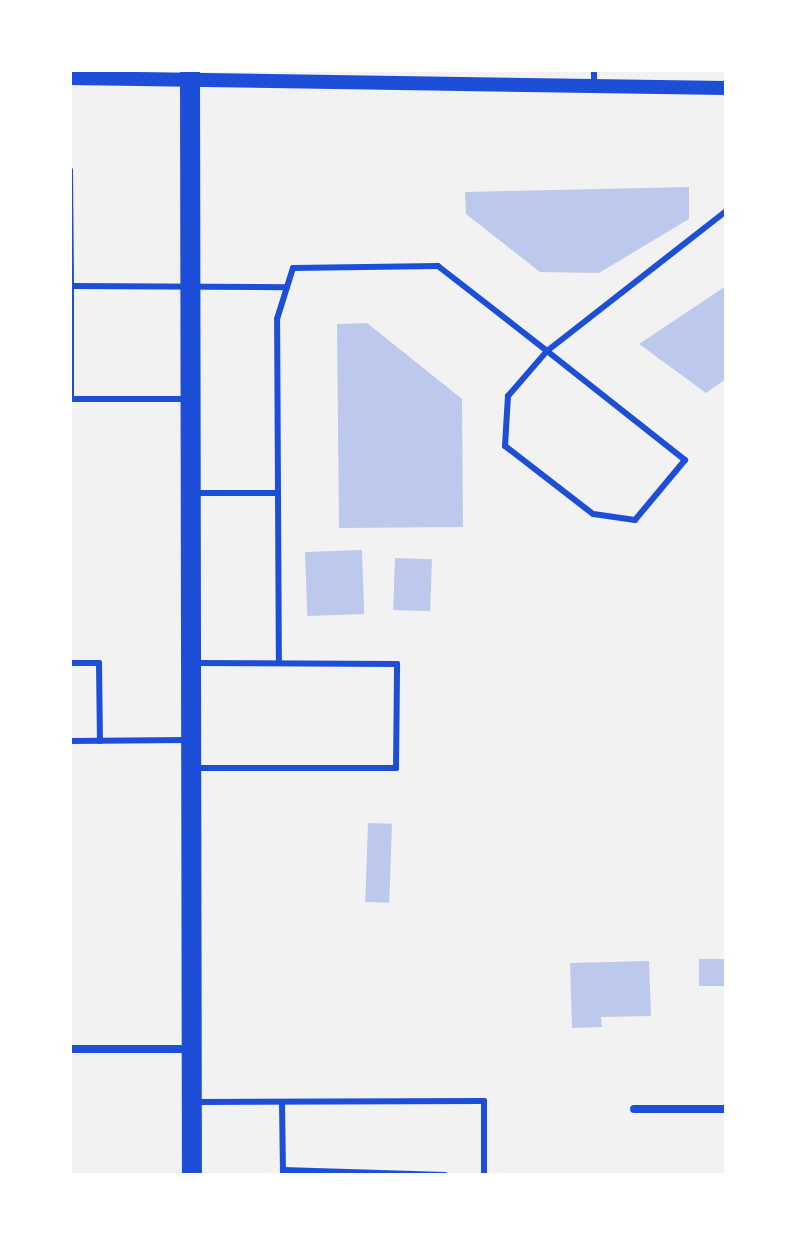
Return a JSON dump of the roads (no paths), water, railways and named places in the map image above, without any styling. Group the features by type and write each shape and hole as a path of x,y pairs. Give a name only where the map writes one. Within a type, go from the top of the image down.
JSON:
{"main road":[{"path":"190,75 192,1175"}],"street":[{"path":"70,78 190,75 726,88"},
{"path":"70,1049 192,1049"},
{"path":"634,1109 726,1109"}],"lane":[{"path":"594,70 594,86"},
{"path":"70,170 70,399 192,399"},
{"path":"279,663 277,319 293,268 438,266 547,351 685,460 635,520 593,514 505,446 508,396 547,351 726,211"},
{"path":"71,286 287,287"},
{"path":"192,493 278,493"},
{"path":"70,663 99,663 100,741"},
{"path":"191,768 396,768 397,664 192,663"},
{"path":"70,741 191,740"},
{"path":"192,1102 484,1101 484,1175"},
{"path":"282,1102 283,1172 445,1175"}]}
